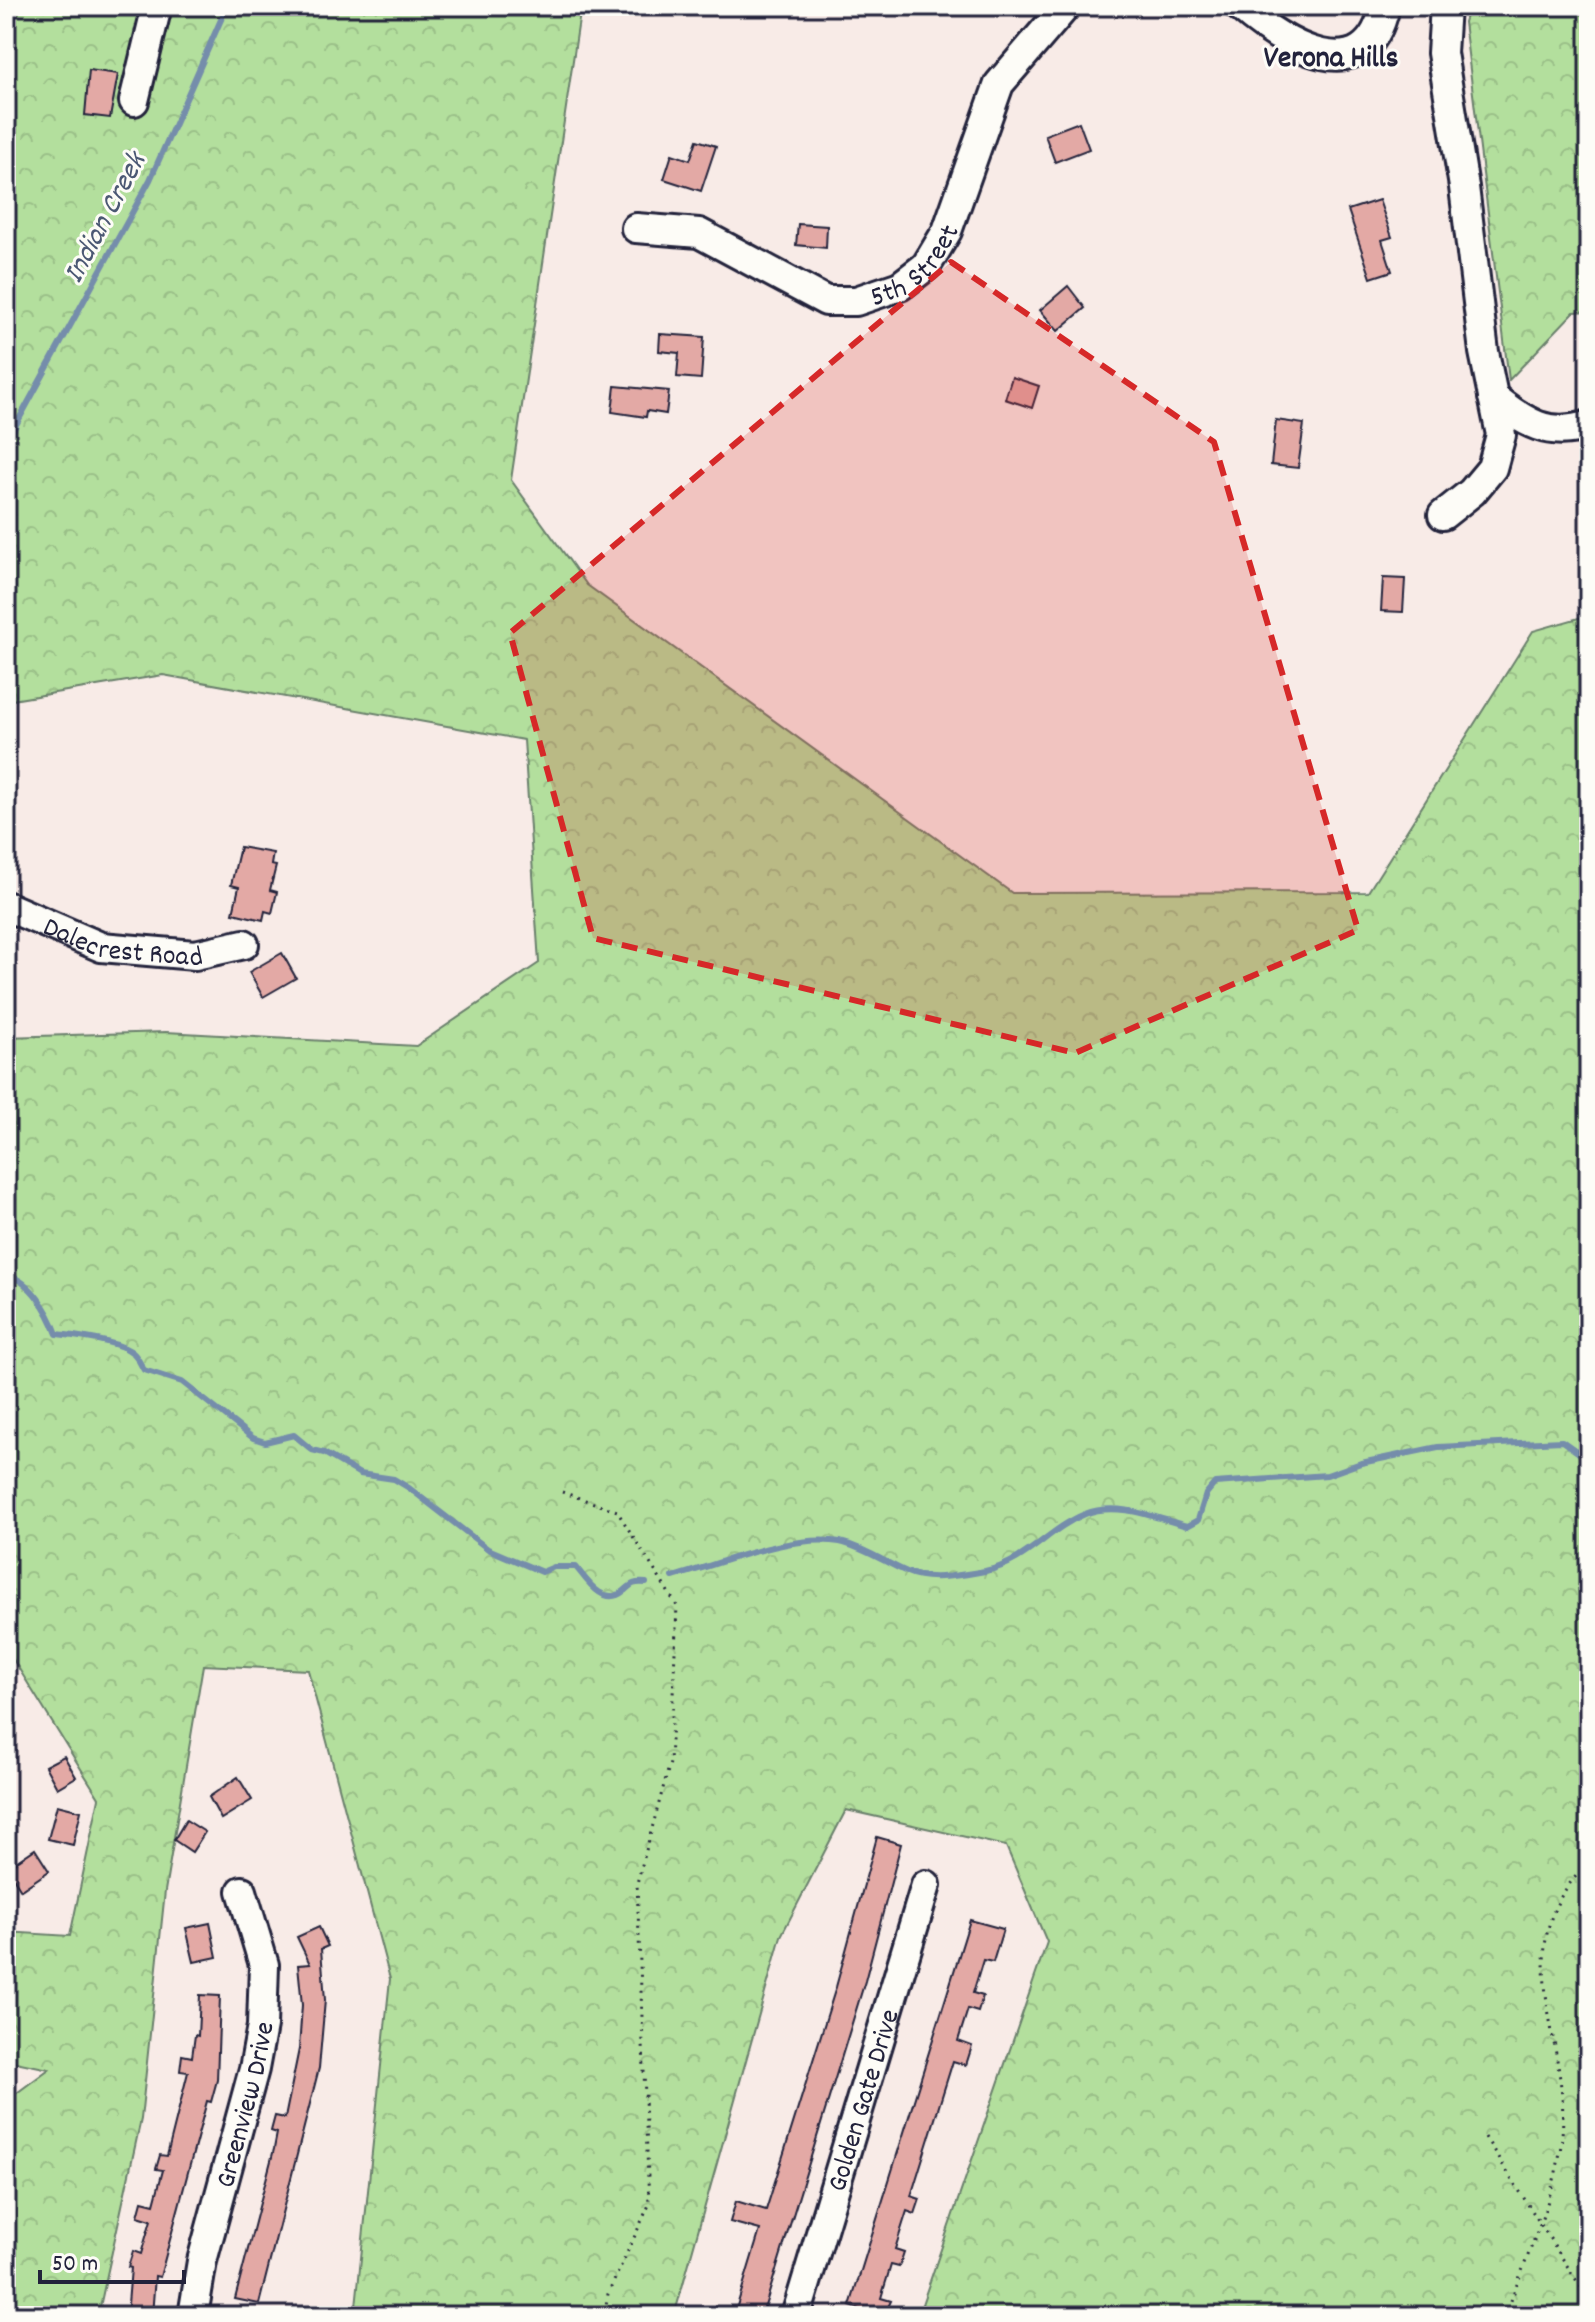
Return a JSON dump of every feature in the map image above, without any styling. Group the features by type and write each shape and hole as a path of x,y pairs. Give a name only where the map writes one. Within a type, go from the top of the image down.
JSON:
{"street":[{"path":"134,101 157,6"},
{"name":"5th Street","path":"636,228 699,233 826,301 856,301 900,286 926,266 947,231 999,84 1066,6"},
{"path":"1239,6 1263,29 1292,46 1331,56 1363,50 1375,39 1385,6"},
{"path":"1443,515 1472,492 1492,468 1501,435 1442,53 1445,6"},
{"path":"1493,397 1539,430 1570,431 1589,425"},
{"name":"Dalecrest Road","path":"6,906 101,947 195,955 244,944"},
{"name":"Golden Gate Drive","path":"796,2316 926,1885"},
{"name":"Greenview Drive","path":"193,2316 202,2261 254,2069 262,2026 264,1965 242,1891"}],"path":[{"path":"562,1492 617,1511 677,1606 670,1763 637,1883 649,2205 608,2294 604,2316"},
{"path":"1506,2316 1539,2221 1562,2135 1544,1977 1547,1921 1573,1878 1589,1863"},
{"path":"1485,2137 1589,2300"}],"highlighted area":[{"path":"951,262 1214,442 1358,930 1075,1053 593,938 510,633"}],"green space":[{"path":"6,6 581,6 511,480 587,585 1012,893 1368,892 1533,631 1589,615 1589,2316 918,2316 1047,1942 1006,1846 846,1810 781,1936 674,2316 355,2316 390,1979 308,1670 203,1665 165,1891 141,2119 98,2316 6,2316 6,2101 49,2069 6,2060 6,1932 70,1936 99,1798 6,1648 6,1037 166,1032 416,1046 539,963 524,740 163,675 6,701"},
{"path":"1469,6 1589,6 1589,311 1574,312 1509,380 1464,22"}],"building":[{"path":"89,70 118,74 110,118 85,115"},
{"path":"1079,122 1089,149 1055,162 1045,135"},
{"path":"697,140 716,146 701,191 664,179 672,154 690,160"},
{"path":"1379,200 1392,237 1382,240 1392,271 1371,278 1348,210"},
{"path":"798,224 827,226 826,248 796,245"},
{"path":"1068,286 1085,308 1058,331 1040,310"},
{"path":"660,334 704,337 701,379 677,377 679,353 659,351"},
{"path":"1012,377 1039,386 1032,408 1005,399"},
{"path":"615,386 669,391 666,414 647,411 646,417 612,412"},
{"path":"1276,420 1304,424 1298,468 1271,465"},
{"path":"1383,578 1405,579 1403,612 1381,611"},
{"path":"240,847 273,853 271,865 276,866 270,890 277,892 272,913 265,911 263,920 233,913 239,887 231,885"},
{"path":"282,953 296,978 263,997 249,972"},
{"path":"64,1756 76,1777 57,1788 45,1766"},
{"path":"238,1777 252,1800 221,1819 209,1797"},
{"path":"57,1805 81,1811 73,1845 48,1839"},
{"path":"186,1820 205,1832 192,1852 174,1840"},
{"path":"877,1837 901,1844 865,1981 762,2316 734,2316 760,2230 730,2222 736,2201 766,2210 836,1987"},
{"path":"35,1849 49,1871 21,1890 7,1868"},
{"path":"970,1920 1003,1929 993,1962 983,1960 973,1993 983,1996 978,2012 968,2009 958,2041 972,2046 966,2065 953,2061 911,2196 920,2199 915,2214 907,2211 895,2249 904,2252 899,2267 891,2265 881,2298 891,2301 884,2316 850,2306"},
{"path":"210,1923 217,1957 194,1962 186,1928"},
{"path":"319,1927 328,1946 321,1949 325,2000 319,2068 259,2304 235,2299 274,2149 277,2133 271,2131 275,2116 285,2118 299,2049 302,2005 298,1965 310,1964 297,1937"},
{"path":"200,1995 220,1996 217,2080 211,2102 207,2101 160,2277 155,2276 152,2316 127,2316 131,2268 128,2267 133,2251 141,2254 151,2220 138,2216 142,2201 154,2204 163,2170 156,2169 160,2155 167,2156 188,2072 180,2071 182,2055 192,2057 195,2035 198,2036"}],"waterway":[{"name":"Indian Creek","path":"6,443 150,180 227,6"},
{"path":"6,1275 31,1290 44,1307 57,1334 97,1340 127,1349 135,1355 144,1370 182,1382 253,1438 265,1442 294,1435 312,1450 324,1453 360,1474 394,1479 488,1549 542,1572 554,1567 576,1567 596,1590 609,1596 633,1584 646,1583"},
{"path":"673,1577 778,1546 821,1540 840,1542 866,1551 916,1575 956,1576 985,1571 1013,1561 1072,1520 1097,1510 1136,1512 1187,1526 1198,1520 1206,1494 1215,1483 1327,1475 1361,1463 1438,1447 1562,1441 1589,1460"}],"district":[{"name":"Verona Hills","path":"1331,56"}]}
